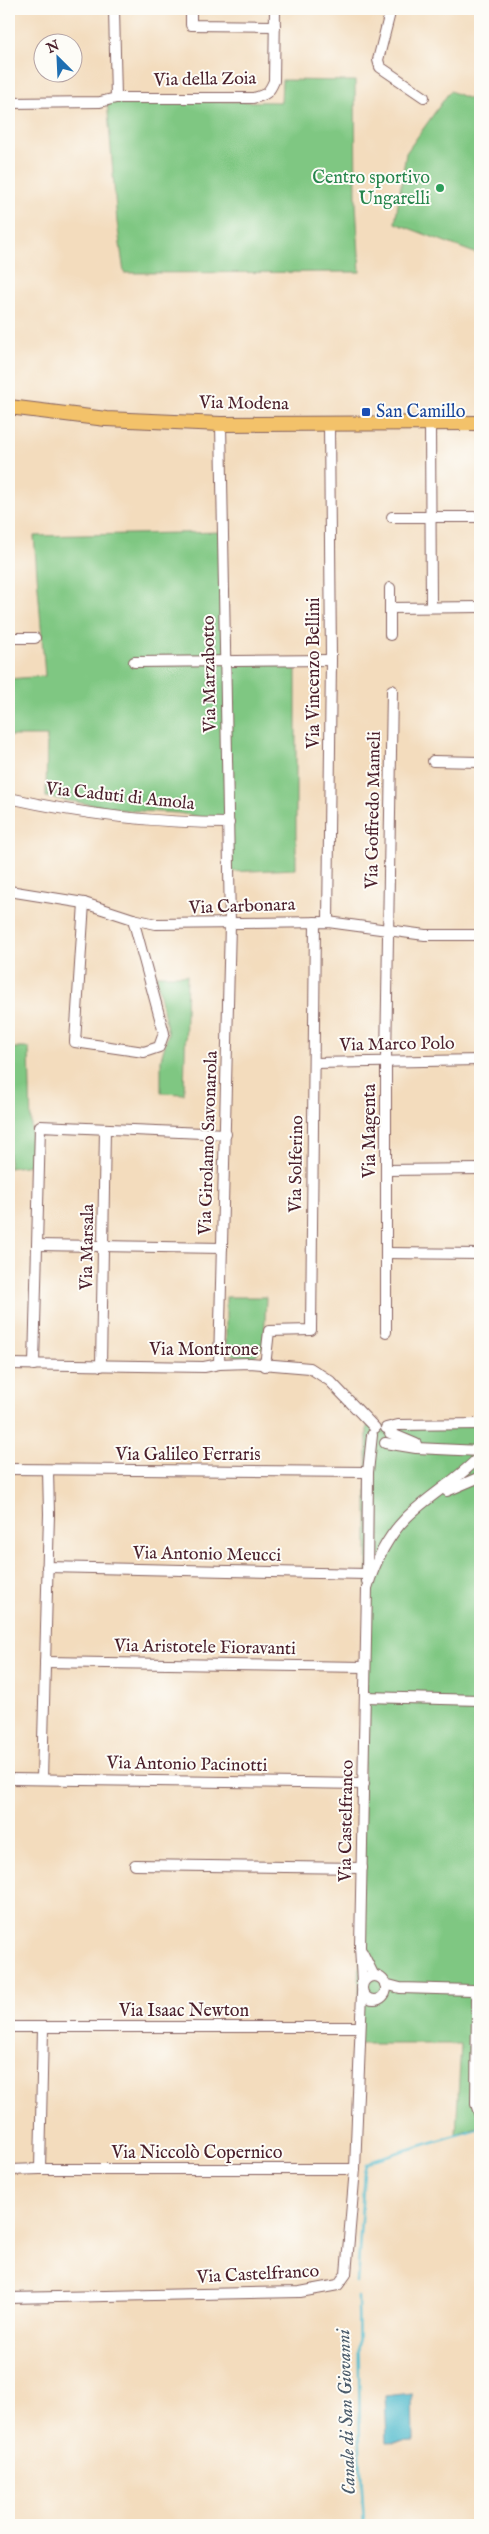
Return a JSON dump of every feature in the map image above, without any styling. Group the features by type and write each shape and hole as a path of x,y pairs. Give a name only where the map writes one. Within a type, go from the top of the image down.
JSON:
{"main road":[{"name":"Via Modena","path":"9,406 106,419 221,424 480,423"}],"street":[{"path":"114,9 116,98"},
{"path":"191,9 191,25 275,26"},
{"name":"Via della Zoia","path":"9,103 86,103 108,102 116,98 253,98 265,96 270,91 274,81 275,9"},
{"path":"391,9 378,60 380,66 424,97"},
{"name":"Via Vincenzo Bellini","path":"328,922 331,660 329,423"},
{"path":"430,423 431,607"},
{"name":"Via Marzabotto","path":"221,424 230,924"},
{"path":"392,517 480,517"},
{"path":"390,588 390,635"},
{"path":"390,608 480,607"},
{"path":"9,638 35,638"},
{"path":"134,662 331,660"},
{"name":"Via Goffredo Mameli","path":"388,930 392,690"},
{"path":"434,761 480,762"},
{"name":"Via Caduti di Amola","path":"9,798 52,808 179,822 228,823"},
{"name":"Via Carbonara","path":"9,890 84,903 132,919 181,926 328,922 425,935 480,935"},
{"path":"84,903 75,1042 144,1052 159,1047 164,1033 132,919"},
{"name":"Via Solferino","path":"265,1366 269,1331 311,1330 315,922"},
{"name":"Via Girolamo Savonarola","path":"219,1364 230,924"},
{"name":"Via Magenta","path":"386,1332 388,930"},
{"name":"Via Marco Polo","path":"314,1063 386,1060 480,1060"},
{"path":"34,1364 40,1126 226,1134"},
{"name":"Via Marsala","path":"102,1366 105,1129"},
{"path":"386,1170 480,1169"},
{"path":"37,1245 104,1248 222,1248"},
{"path":"386,1254 480,1254"},
{"name":"Via Montirone","path":"9,1364 204,1367 219,1364 250,1363 265,1366 310,1368 322,1374 373,1431"},
{"path":"388,1430 398,1425 480,1424"},
{"path":"437,1449 408,1441 381,1426 373,1431 374,1441 384,1443 437,1449 480,1451"},
{"path":"384,1443 390,1438 388,1430"},
{"name":"Via Castelfranco","path":"9,2298 278,2293 324,2289 338,2285 346,2274 355,2168 362,1988 360,1946 368,1472 373,1431"},
{"name":"Via Castelfranco","path":"367,1588 381,1551 405,1519 458,1478 480,1456"},
{"name":"Via Galileo Ferraris","path":"9,1469 368,1472"},
{"path":"42,1779 48,1470"},
{"name":"Via Castelfranco","path":"422,1504 480,1477"},
{"name":"Via Antonio Meucci","path":"47,1567 366,1574"},
{"name":"Via Aristotele Fioravanti","path":"45,1662 365,1667"},
{"path":"365,1697 480,1700"},
{"name":"Via Antonio Pacinotti","path":"9,1779 364,1784"},
{"path":"135,1866 362,1868"},
{"name":"Via Castelfranco","path":"360,1946 374,1976"},
{"path":"374,1976 382,1978 385,1989 378,2000 371,2000 362,1988 366,1978 374,1976"},
{"path":"385,1989 473,1990 477,1996 476,2104 480,2116"},
{"name":"Via Castelfranco","path":"359,2027 371,2000"},
{"name":"Via Isaac Newton","path":"9,2027 359,2027"},
{"path":"40,2169 43,2028"},
{"name":"Via Niccolò Copernico","path":"9,2170 355,2168"}],"green space":[{"path":"282,80 355,81 356,203 360,272 124,273 117,222 107,100 281,102"},
{"name":"Centro sportivo Ungarelli","path":"450,91 480,103 480,255 395,223 406,153"},
{"path":"225,532 228,662 296,661 296,869 228,872 228,821 177,813 123,810 46,797 47,736 9,736 9,679 45,676 34,536"},
{"path":"156,975 187,975 184,1094 161,1093 161,1059 168,1034"},
{"path":"9,1048 29,1048 32,1165 9,1168"},
{"path":"226,1297 266,1297 264,1345 255,1356 246,1358 235,1356 226,1348"},
{"path":"480,1425 480,2126 456,2134 461,2044 358,2044 367,1564 367,1426"}],"water":[{"path":"412,2393 413,2441 387,2442 385,2396"}],"waterway":[{"name":"Canale di San Giovanni","path":"357,2283 366,2165 376,2159 480,2128"},
{"name":"Canale di San Giovanni","path":"358,2297 360,2452 364,2525"}],"place":[{"name":"Centro sportivo Ungarelli","path":"440,188"},
{"name":"San Camillo","path":"366,412"}]}
